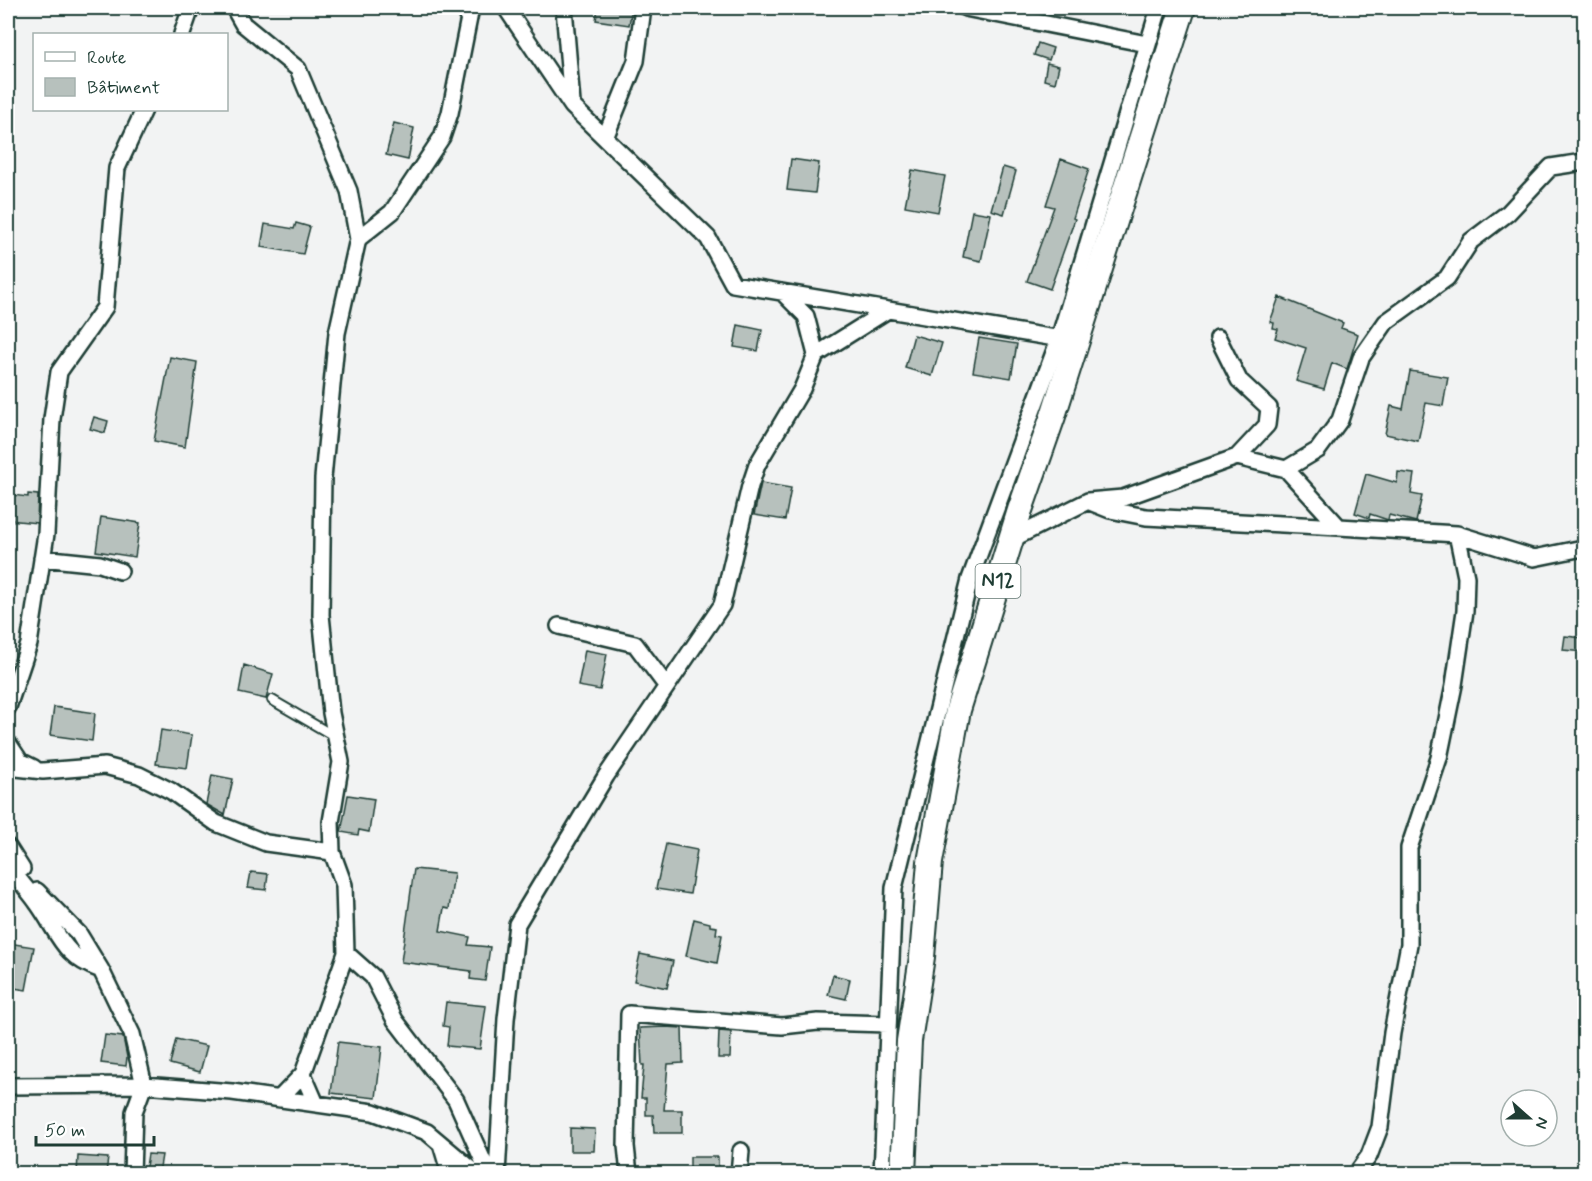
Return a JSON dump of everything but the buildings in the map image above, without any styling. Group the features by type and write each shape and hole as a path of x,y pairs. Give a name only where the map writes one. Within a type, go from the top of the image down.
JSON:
{"main road":[{"name":"N12","path":"903,1173 909,1041 922,957 930,862 958,710 1010,540 1053,416 1067,340 1183,8"}],"street":[{"path":"182,33 191,8"},
{"path":"234,8 243,24 298,69 349,190 358,239 337,333 323,478 321,615 331,713 341,762 331,822 332,852 344,885 346,953 321,1032 303,1074 279,1099"},
{"path":"358,239 392,212 442,137 450,113 471,8"},
{"path":"506,8 572,106 708,238 733,284 1067,340"},
{"path":"564,8 572,106"},
{"path":"605,138 636,61 644,8"},
{"path":"965,8 1147,44"},
{"path":"882,1173 894,888 970,579 1067,340 1147,44 1159,8"},
{"path":"8,707 29,644 42,558 52,418 59,372 105,307 117,168 144,111"},
{"path":"1286,470 1318,450 1340,420 1362,358 1386,322 1447,278 1471,241 1508,213 1551,167 1584,162"},
{"path":"782,292 806,316 816,355"},
{"path":"497,1173 506,1019 517,924 606,776 665,684 722,605 757,465 802,388 816,355 888,310"},
{"path":"1010,540 1088,501 1123,498 1237,457 1267,425 1269,408 1239,381 1218,338"},
{"path":"1237,457 1286,470 1339,527"},
{"path":"1088,501 1110,510 1146,517 1457,534 1534,558 1578,549"},
{"path":"1356,1173 1369,1156 1380,1127 1392,1033 1408,944 1409,848 1439,758 1454,685 1465,611 1466,577 1457,534"},
{"path":"42,558 100,564 120,571"},
{"path":"560,626 635,644 665,684"},
{"path":"8,743 20,761 43,771"},
{"path":"8,767 43,771 105,766 139,775 171,791 216,823 266,843 332,852"},
{"path":"8,847 37,890 79,934 101,970 132,1034 144,1085 134,1112 132,1173"},
{"path":"8,862 39,905 63,946 82,963 101,970"},
{"path":"346,953 373,977 395,1020 456,1100 489,1173"},
{"path":"628,1173 626,1146 629,1014 782,1026 818,1022 888,1024"},
{"path":"303,1074 316,1104"},
{"path":"8,1086 144,1085 279,1099 374,1112 427,1132 477,1173"},
{"path":"441,1144 450,1173"},
{"path":"740,1173 741,1151"}],"lane":[{"path":"272,700 336,737"}]}
